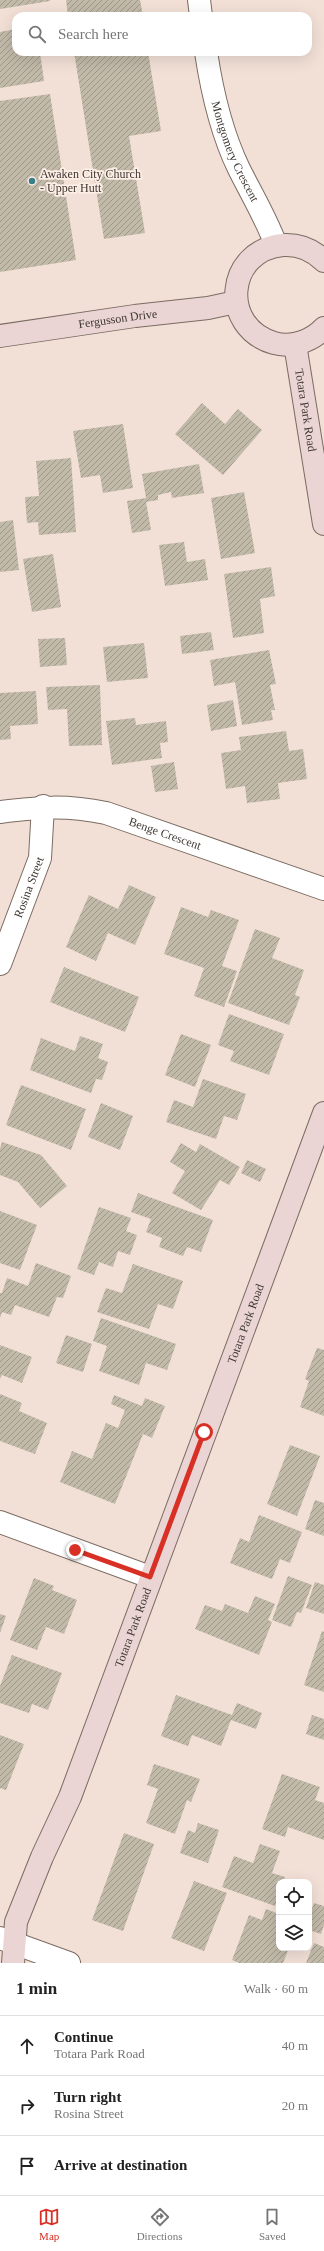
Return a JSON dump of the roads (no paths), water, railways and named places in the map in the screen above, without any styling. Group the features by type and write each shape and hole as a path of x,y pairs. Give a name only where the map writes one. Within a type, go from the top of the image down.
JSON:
{"street":[{"path":"199,0 200,12"},
{"name":"Montgomery Crescent","path":"207,56 212,89 223,131 239,168 266,218 276,245"},
{"path":"324,261 304,247 290,244 276,245 259,252 244,267 237,282 236,302 241,318 251,330 264,340 279,344 295,344 308,340 324,328"},
{"name":"Fergusson Drive","path":"0,336 135,316 208,308 236,302"},
{"name":"Totara Park Road","path":"295,344 324,524"},
{"name":"Benge Crescent","path":"0,812 43,806 76,807 106,813 324,889"},
{"name":"Rosina Street","path":"0,964 40,858 43,806"},
{"name":"Totara Park Road","path":"9,1948 16,1922 42,1858 70,1797 150,1577 324,1113"},
{"path":"0,1522 150,1577"},
{"path":"9,1948 69,1963"}],"place":[{"name":"Awaken City Church - Upper Hutt","path":"32,181"}]}
